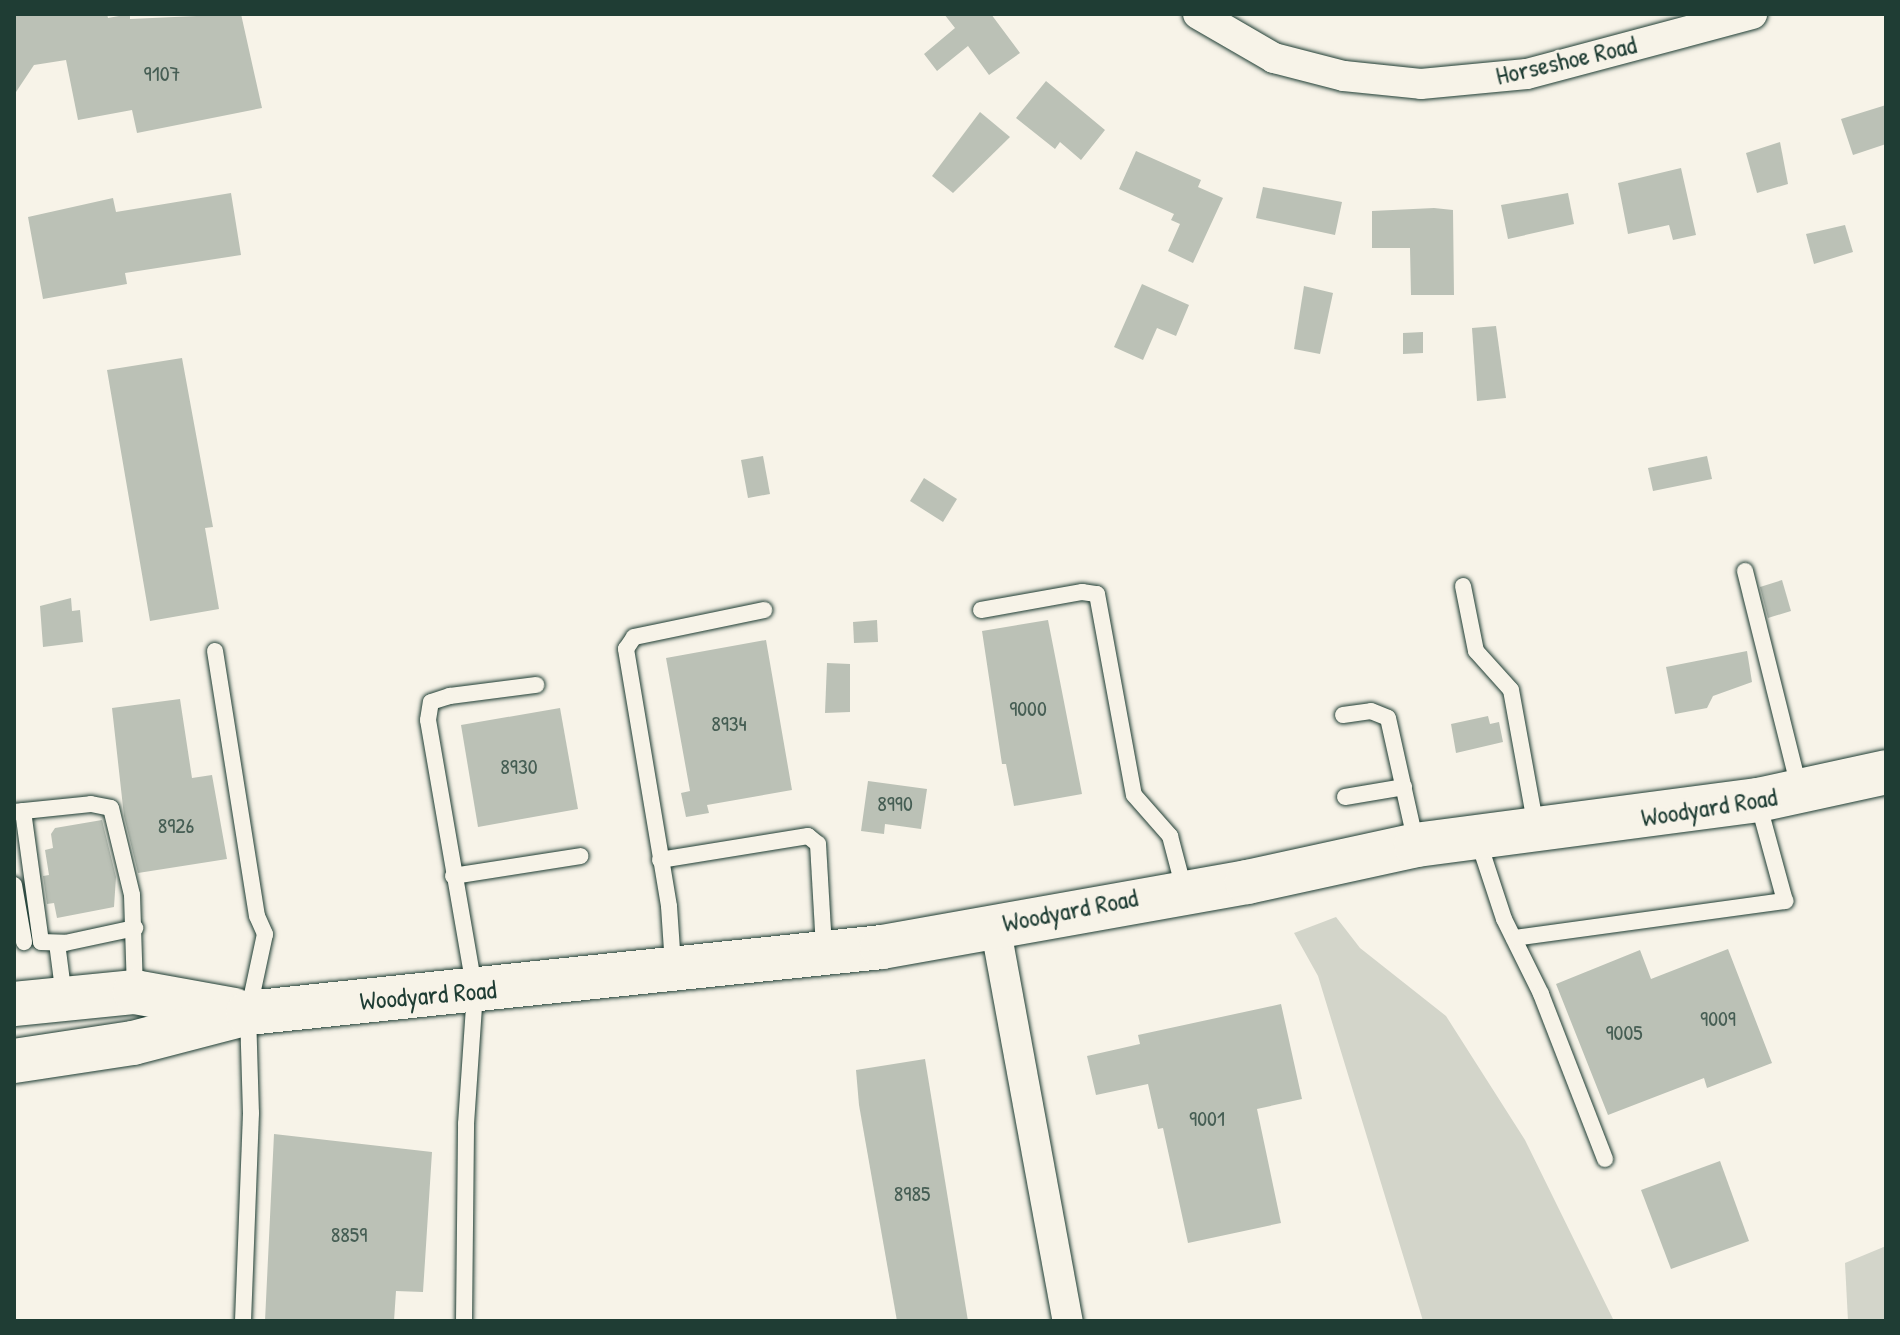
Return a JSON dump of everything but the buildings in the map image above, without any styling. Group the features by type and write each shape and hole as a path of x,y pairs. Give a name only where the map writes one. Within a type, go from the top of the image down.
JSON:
{"main road":[{"name":"Woodyard Road","path":"14,1061 133,1043 248,1013 475,992 629,971 673,971 825,955 1184,889 1247,882 1416,845 1538,833 1758,800 1886,772"},
{"name":"Woodyard Road","path":"14,1004 135,992 248,1013"}],"street":[{"name":"Horseshoe Road","path":"1198,14 1274,58 1344,76 1421,84 1527,74 1752,14"},
{"path":"995,925 1068,1321"}],"lane":[{"path":"1745,571 1800,792"},
{"path":"1463,586 1476,651 1511,690 1538,833"},
{"path":"981,610 1082,592 1097,594 1134,795 1170,836 1184,889"},
{"path":"673,971 660,860 626,649 634,637 764,610"},
{"path":"215,651 257,916 265,934 248,1013 251,1113 243,1321"},
{"path":"464,1321 466,1124 475,992 428,720 431,702 536,685"},
{"path":"1343,715 1371,711 1388,718 1416,845"},
{"path":"1345,797 1404,787"},
{"path":"1514,938 1785,901 1758,800"},
{"path":"64,997 41,942 21,811 91,804 111,808 135,928 135,992"},
{"path":"660,860 808,836 818,844 825,955"},
{"path":"1477,838 1514,938 1541,994 1605,1159"},
{"path":"453,876 580,856"},
{"path":"14,885 42,942"},
{"path":"42,942 135,928"}],"shaded area":[{"path":"1336,917 1360,948 1446,1016 1525,1140 1614,1321 1423,1321 1318,976 1294,933"},
{"path":"1886,1246 1886,1321 1848,1321 1845,1263"}]}
